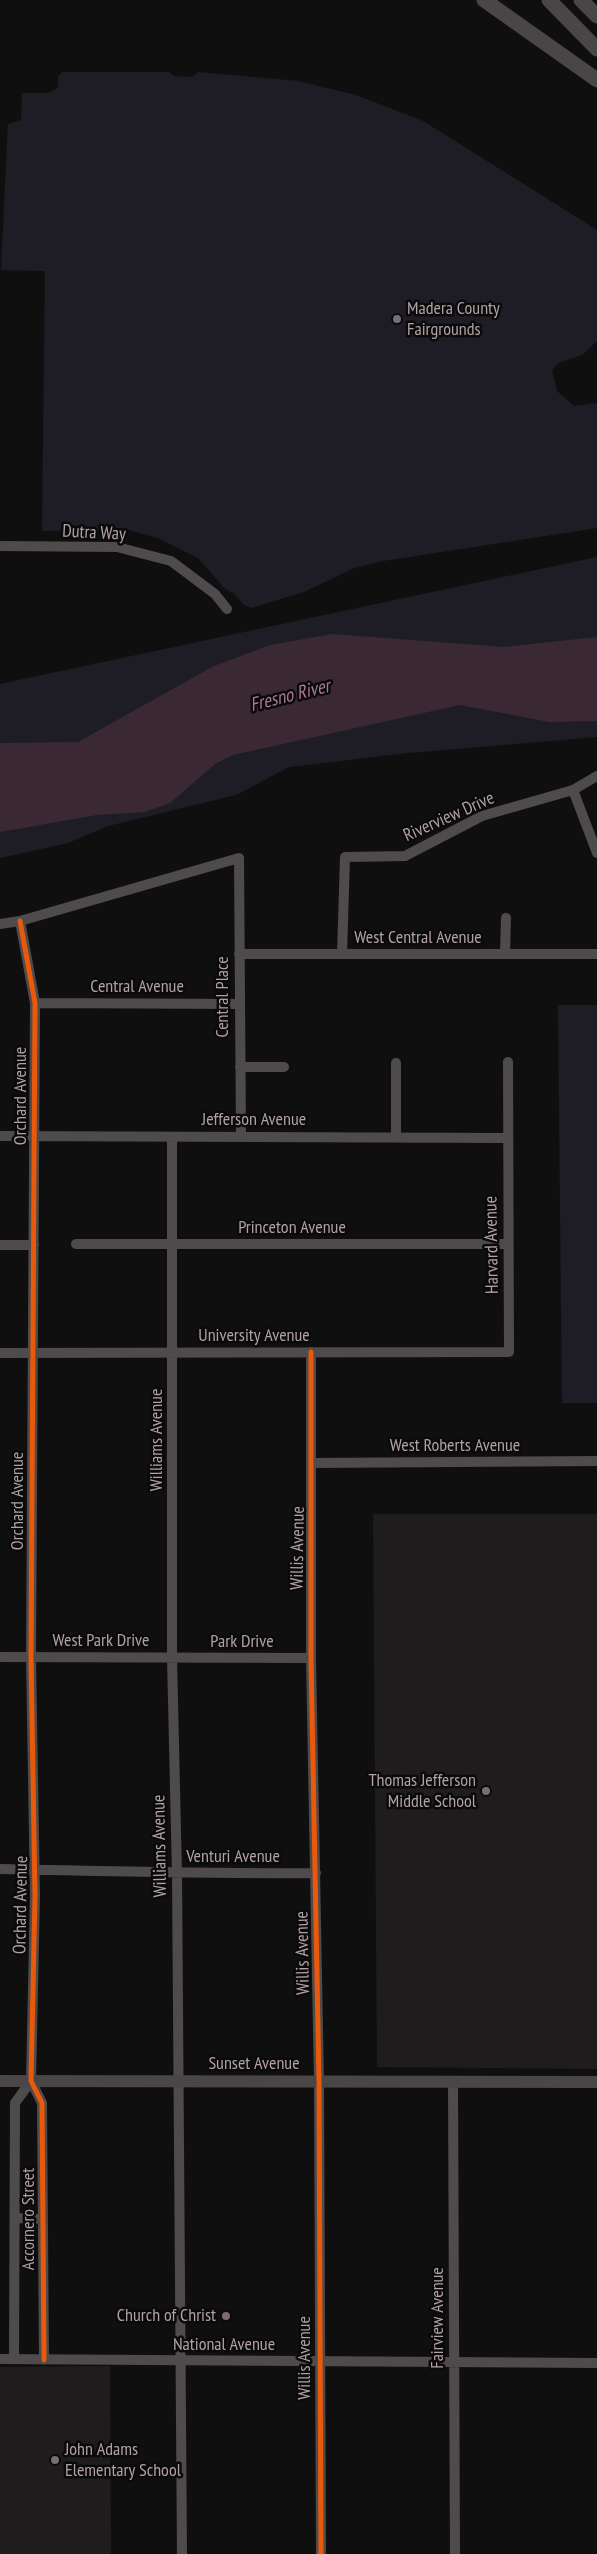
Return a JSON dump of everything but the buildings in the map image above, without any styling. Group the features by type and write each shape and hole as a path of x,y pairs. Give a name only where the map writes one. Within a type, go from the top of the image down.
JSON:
{"highway":[{"path":"484,0 597,80"},
{"path":"549,0 597,49"},
{"path":"581,0 597,16"}],"main road":[{"name":"Sunset Avenue","path":"0,2081 597,2082"}],"street":[{"name":"Dutra Way","path":"0,546 117,547 171,561 215,594 226,609"},
{"name":"Riverview Drive","path":"342,954 345,857 405,856 482,816 573,790 597,776"},
{"path":"573,790 597,853"},
{"name":"Central Place","path":"20,921 239,858 241,1137"},
{"path":"506,918 506,954"},
{"path":"0,924 20,921"},
{"name":"Orchard Avenue","path":"20,921 35,1003 31,1657 36,1870 31,2081"},
{"name":"West Central Avenue","path":"240,954 597,954"},
{"name":"Central Avenue","path":"35,1003 240,1004"},
{"name":"Harvard Avenue","path":"508,1062 509,1352"},
{"path":"396,1063 396,1137"},
{"path":"240,1067 284,1067"},
{"name":"Jefferson Avenue","path":"0,1136 507,1138"},
{"name":"Williams Avenue","path":"172,1136 172,1658 177,1874 182,2554"},
{"name":"Princeton Avenue","path":"76,1244 508,1244"},
{"path":"0,1245 34,1245"},
{"name":"Willis Avenue","path":"311,1352 313,1463 311,1658 319,2082 318,2362 321,2554"},
{"name":"University Avenue","path":"0,1353 509,1352"},
{"name":"West Roberts Avenue","path":"313,1463 597,1462"},
{"name":"West Park Drive","path":"0,1657 172,1658"},
{"name":"Park Drive","path":"172,1658 311,1658"},
{"name":"Venturi Avenue","path":"0,1869 177,1874 316,1873"},
{"name":"Accornero Street","path":"14,2360 15,2102 31,2081 42,2102 44,2360"},
{"name":"Fairview Avenue","path":"453,2082 455,2554"},
{"path":"15,2218 43,2219"},
{"name":"National Avenue","path":"0,2360 597,2363"}],"shaded area":[{"path":"62,72 169,72 174,76 192,77 198,72 298,81 356,95 423,121 597,230 597,341 582,355 558,363 552,370 557,391 574,406 597,403 597,528 383,561 354,568 304,592 251,608 244,605 233,593 225,589 198,558 158,538 129,530 42,531 45,271 1,270 8,124 21,120 22,93 49,93 58,88 58,77"},
{"path":"597,557 597,737 408,753 289,767 236,795 108,826 68,843 0,858 0,684"},
{"path":"558,1005 597,1005 597,1403 562,1403"},
{"name":"Thomas Jefferson Middle School","path":"373,1514 597,1514 597,2069 377,2067"},
{"name":"John Adams Elementary School","path":"110,2366 111,2554 0,2554 0,2367"}],"water":[{"name":"Fresno River","path":"333,634 504,647 597,637 597,721 549,722 460,705 233,755 215,764 170,803 145,812 97,815 0,832 0,743 78,742 214,666 270,645"}],"cycle path":[{"path":"20,921 35,1003 31,1657 35,1896 31,2081 42,2103 44,2360"},
{"path":"311,1352 311,1658 319,2082 321,2554"}],"place":[{"name":"Madera County Fairgrounds","path":"397,319"},
{"name":"Thomas Jefferson Middle School","path":"486,1791"},
{"name":"Church of Christ","path":"226,2316"},
{"name":"John Adams Elementary School","path":"55,2460"}]}
